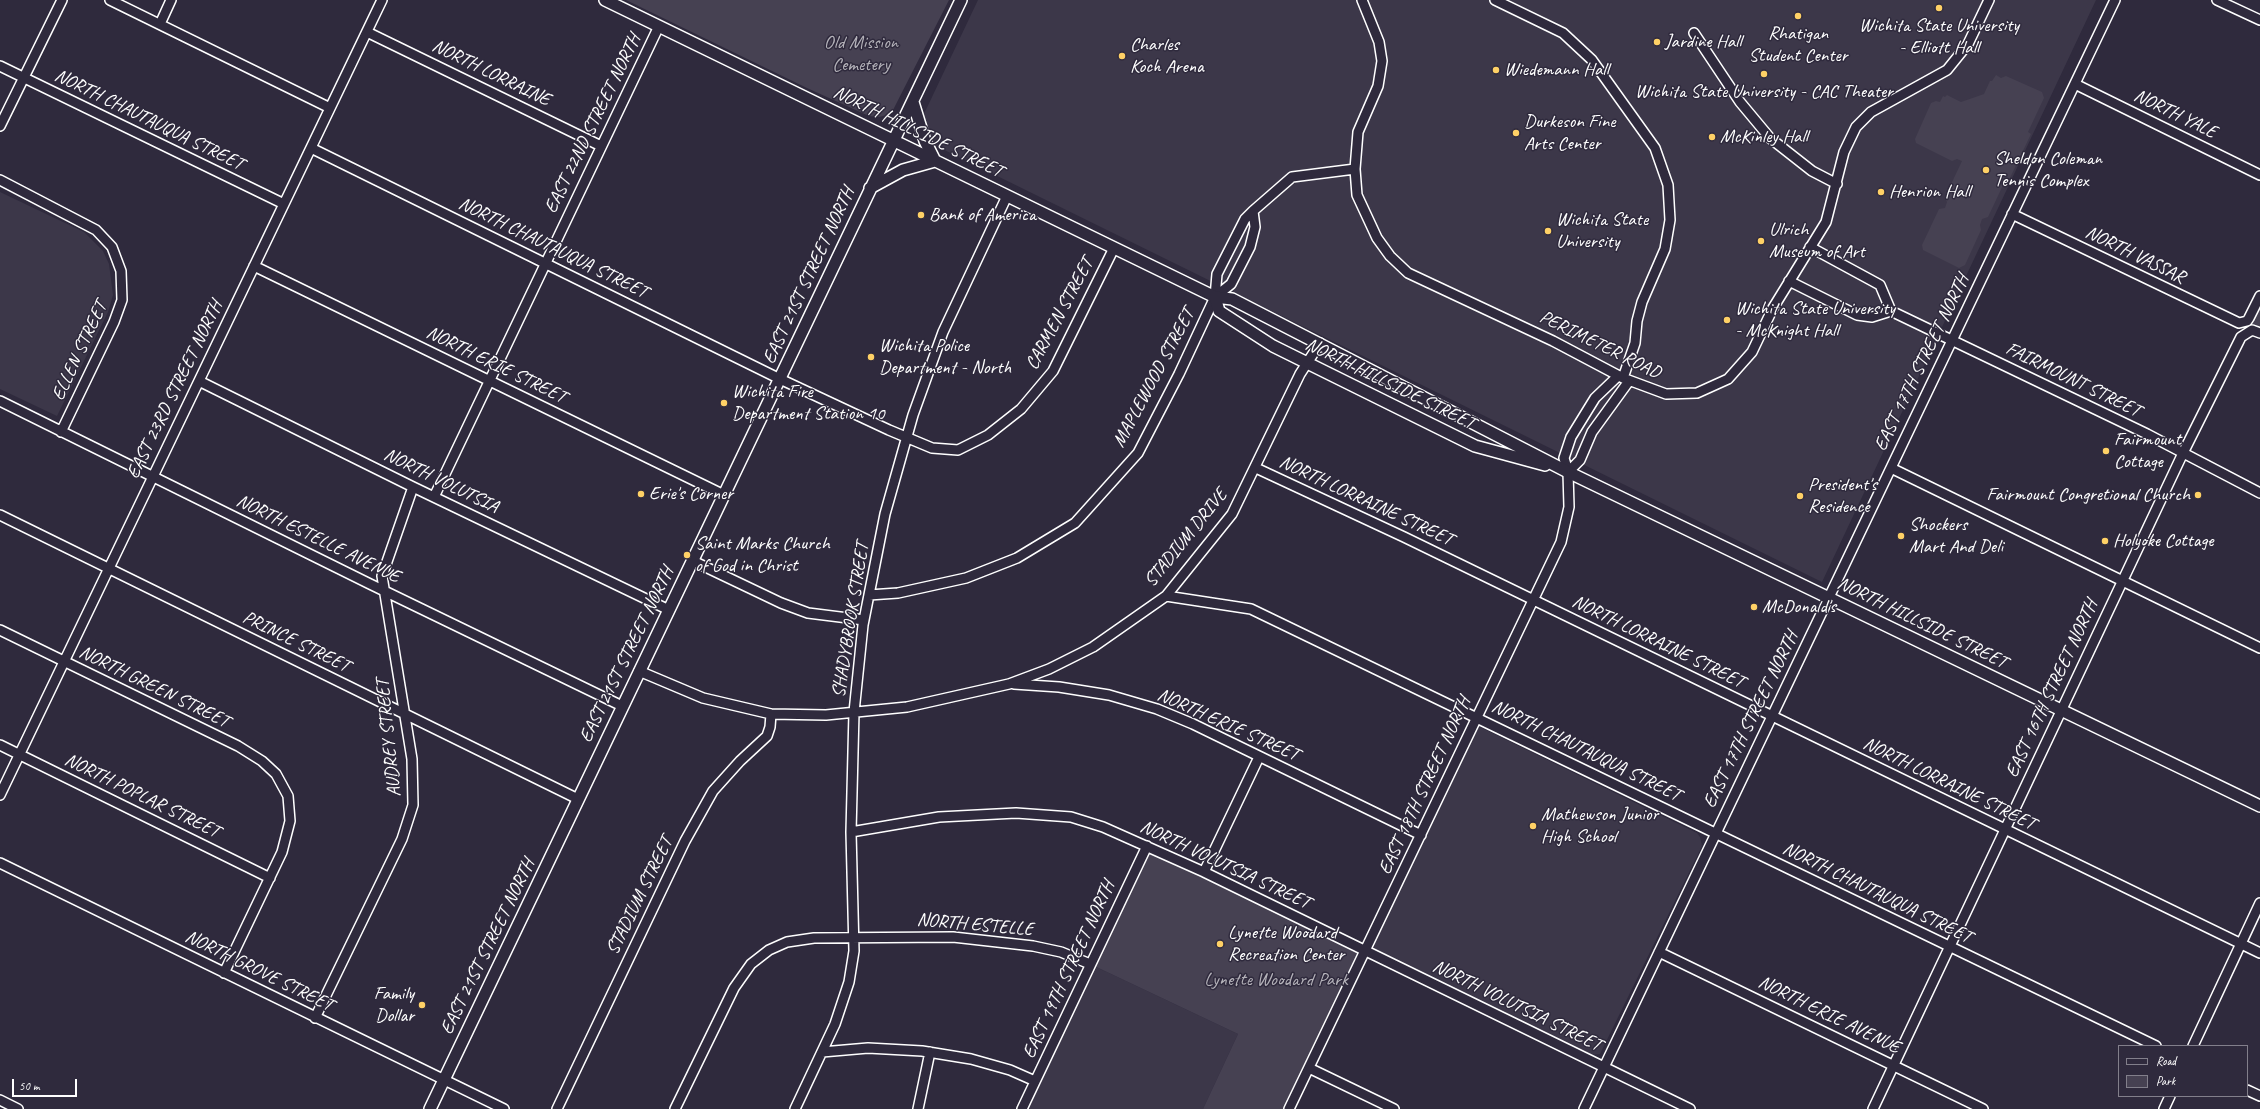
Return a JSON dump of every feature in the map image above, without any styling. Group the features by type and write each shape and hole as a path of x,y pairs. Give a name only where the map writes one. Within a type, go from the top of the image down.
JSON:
{"main road":[{"name":"NORTH HILLSIDE STREET","path":"605,0 1215,297 1232,299 1568,472 2260,806"},
{"name":"EAST 21ST STREET NORTH","path":"430,1109 961,0"},
{"path":"870,188 903,170 935,161 925,140 913,102"},
{"name":"NORTH HILLSIDE STREET","path":"1215,297 1219,312 1273,346 1307,363 1475,446 1568,472"}],"street":[{"path":"0,126 62,0"},
{"path":"110,0 330,108"},
{"path":"160,24 171,0"},
{"name":"EAST 23RD STREET NORTH","path":"0,795 382,0"},
{"name":"PERIMETER ROAD","path":"1362,0 1379,42 1382,61 1378,86 1358,132 1355,169 1357,195 1377,238 1390,256 1408,273 1553,341 1624,378 1666,394 1697,393 1728,379 1752,352 1773,308 1826,222 1844,152 1856,127 1871,112 1947,70 1968,44 1989,0"},
{"path":"1495,0 1563,34 1592,60 1655,148 1668,185 1670,220 1665,249 1642,302 1637,321 1635,343 1624,378 1592,432 1580,460 1568,472"},
{"name":"EAST 17TH STREET NORTH","path":"1584,1109 2115,0"},
{"path":"2217,0 2260,20"},
{"name":"EAST 22ND STREET NORTH","path":"434,497 659,26"},
{"name":"NORTH LORRAINE","path":"367,32 601,146"},
{"path":"1694,34 1740,102 1770,138 1812,171 1837,184"},
{"name":"NORTH CHAUTAUQUA STREET","path":"0,66 284,204"},
{"name":"NORTH YALE","path":"2075,84 2260,175"},
{"name":"NORTH CHAUTAUQUA STREET","path":"311,148 780,379"},
{"path":"1215,297 1217,274 1245,219 1253,211 1292,177 1355,169"},
{"name":"ELLEN STREET","path":"0,180 76,218 96,230 112,247 121,271 122,300 114,322 61,432"},
{"name":"SHADYBROOK STREET","path":"795,1109 835,1024 849,982 853,937 851,832 854,712 864,620 885,514 907,438 943,332 1007,196"},
{"path":"1215,297 1231,284 1250,247 1255,227 1253,211"},
{"name":"NORTH VASSAR","path":"2012,214 2185,299 2260,333"},
{"path":"1789,281 1858,315 1872,317 1891,311 1884,290 1880,285 1810,247"},
{"name":"CARMEN STREET","path":"780,379 907,438 932,448 958,450 988,435 1021,409 1053,372 1114,248"},
{"name":"NORTH ERIE STREET","path":"254,266 724,495"},
{"name":"EAST 16TH STREET NORTH","path":"1873,1109 2121,581 2182,453 2241,337 2260,296"},
{"name":"MAPLEWOOD STREET","path":"869,595 898,593 966,578 1018,558 1075,523 1138,453 1179,374 1215,297"},
{"name":"FAIRMOUNT STREET","path":"1891,311 2260,492"},
{"name":"STADIUM DRIVE","path":"771,714 826,715 907,707 1009,684 1049,669 1093,647 1166,596 1232,514 1256,468 1300,374 1320,343"},
{"name":"EAST 18TH STREET NORTH","path":"1290,1109 1561,542 1569,507 1568,472 1564,458 1571,437 1595,398 1624,378"},
{"name":"NORTH VOLUTSIA","path":"199,381 413,487 669,610"},
{"name":"NORTH ESTELLE AVENUE","path":"0,401 152,477 622,706"},
{"name":"NORTH LORRAINE STREET","path":"1256,468 2260,953"},
{"path":"1891,468 2260,648"},
{"name":"AUDREY STREET","path":"315,1018 387,872 409,820 413,805 412,759 382,576 413,487"},
{"name":"PRINCE STREET","path":"0,516 405,716 578,799"},
{"path":"692,561 780,603 808,613 864,620"},
{"name":"NORTH CHAUTAUQUA STREET","path":"1166,596 1251,609 1477,717 1949,948 2154,1045"},
{"name":"NORTH GREEN STREET","path":"0,630 238,746 262,761 276,774 288,796 290,821 282,852 270,878"},
{"path":"639,671 704,698 771,714"},
{"name":"NORTH ERIE STREET","path":"1009,684 1059,687 1109,695 1150,707 1193,724 1421,835"},
{"name":"STADIUM STREET","path":"557,1109 685,841 713,791 740,761 767,736 770,727 771,714"},
{"name":"NORTH POPLAR STREET","path":"0,745 270,878"},
{"path":"1204,872 1259,757"},
{"name":"NORTH VOLUTSIA STREET","path":"851,832 939,817 1016,812 1071,818 1103,827 1204,872 1690,1109"},
{"name":"EAST 19TH STREET NORTH","path":"1022,1109 1147,846"},
{"name":"NORTH GROVE STREET","path":"0,863 504,1109"},
{"path":"224,973 270,878"},
{"path":"2193,1045 2260,903"},
{"name":"NORTH ESTELLE","path":"675,1109 734,988 751,964 769,950 787,942 814,938 853,937 953,937 998,940 1061,952 1090,964"},
{"name":"NORTH ERIE AVENUE","path":"1659,952 1984,1109"},
{"path":"822,1052 868,1048 930,1052 971,1059 1010,1070 1035,1081"},
{"path":"918,1109 930,1052"},
{"path":"1310,1068 1394,1109"},
{"path":"2248,1090 2260,1096"},
{"path":"2164,1109 2170,1097"},
{"path":"0,1100 18,1109"}],"shaded area":[{"name":"Wichita State University","path":"978,0 2096,0 1822,582 914,135"},
{"path":"0,192 84,232 103,251 109,264 113,295 108,312 57,416 0,389"},
{"path":"1480,727 1697,833 1700,837 1702,846 1600,1054 1590,1055 1374,949 1375,941 1477,729"},
{"path":"1090,964 1238,1034 1203,1109 1022,1109"}],"green space":[{"name":"Old Mission Cemetery","path":"626,0 949,0 893,110 887,115 879,117 869,116 807,88"},
{"name":"Sheldon Coleman Tennis Complex","path":"1996,75 2001,78 2006,76 2042,92 2044,98 2028,132 2031,134 2009,180 2005,181 1988,217 1982,219 1980,225 1981,230 1965,265 1959,268 1923,250 1922,245 1939,209 1945,208 1947,202 1945,197 1962,161 1957,159 1952,161 1916,143 1915,139 1931,103 1936,101 1940,102 1943,96 1945,97 1947,95 1961,102 1984,94 1990,81 1992,81"},
{"path":"2260,307 2260,328 2252,324"},
{"name":"Lynette Woodard Park","path":"1147,846 1366,951 1290,1109 1203,1109 1238,1034 1090,964"}],"place":[{"name":"Wichita State University - Elliott Hall","path":"1939,8"},
{"name":"Rhatigan Student Center","path":"1798,16"},
{"name":"Jardine Hall","path":"1657,42"},
{"name":"Charles Koch Arena","path":"1122,56"},
{"name":"Wiedemann Hall","path":"1496,70"},
{"name":"Wichita State University - CAC Theater","path":"1764,74"},
{"name":"Durkeson Fine Arts Center","path":"1516,133"},
{"name":"McKinley Hall","path":"1712,137"},
{"name":"Sheldon Coleman Tennis Complex","path":"1986,170"},
{"name":"Henrion Hall","path":"1881,192"},
{"name":"Bank of America","path":"921,215"},
{"name":"Wichita State University","path":"1548,231"},
{"name":"Ulrich Museum of Art","path":"1761,241"},
{"name":"Wichita State University - McKnight Hall","path":"1727,320"},
{"name":"Wichita Police Department - North","path":"871,357"},
{"name":"Wichita Fire Department Station 10","path":"724,403"},
{"name":"Fairmount Cottage","path":"2106,451"},
{"name":"Erie's Corner","path":"641,494"},
{"name":"Fairmount Congretional Church","path":"2198,495"},
{"name":"President's Residence","path":"1800,496"},
{"name":"Shockers Mart And Deli","path":"1901,536"},
{"name":"Holyoke Cottage","path":"2105,541"},
{"name":"Saint Marks Church of God in Christ","path":"687,555"},
{"name":"McDonald's","path":"1754,607"},
{"name":"Mathewson Junior High School","path":"1533,826"},
{"name":"Lynette Woodard Recreation Center","path":"1220,944"},
{"name":"Family Dollar","path":"422,1005"}]}
